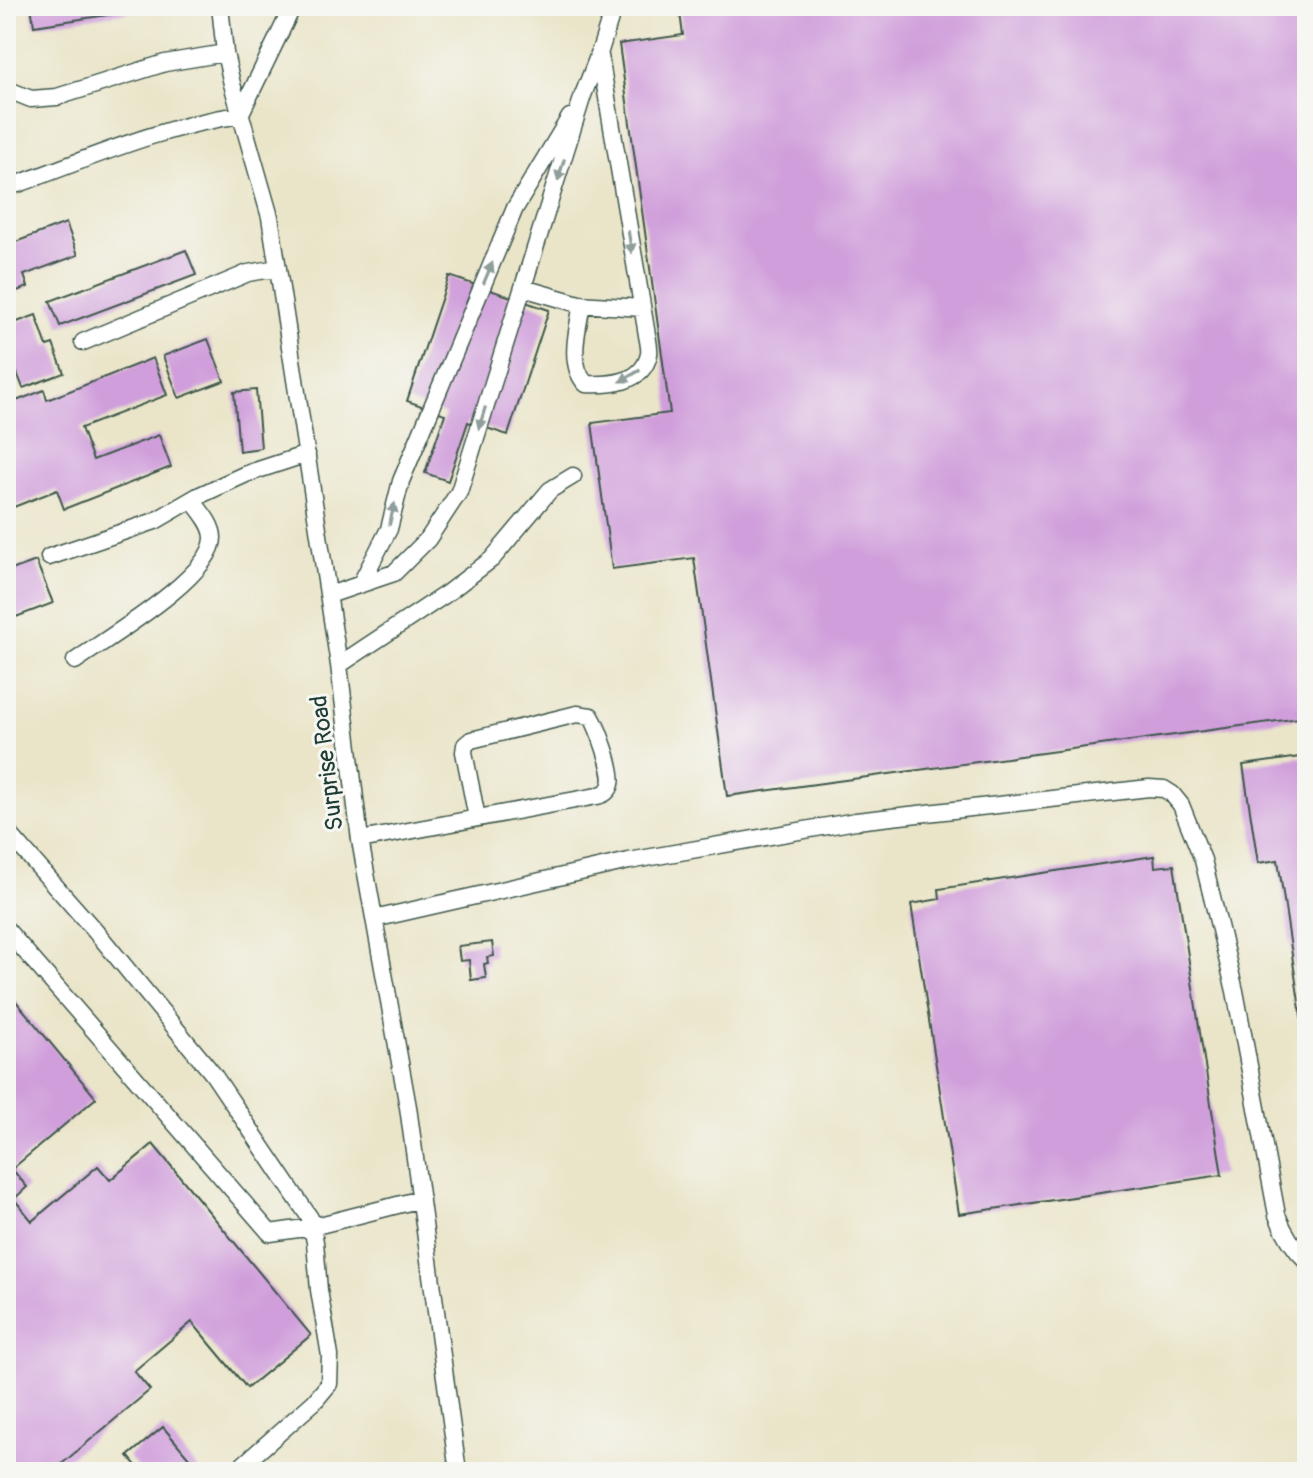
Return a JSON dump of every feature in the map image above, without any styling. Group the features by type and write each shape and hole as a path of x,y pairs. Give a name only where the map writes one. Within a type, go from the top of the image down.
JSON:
{"lane":[{"name":"Surprise Road","path":"220,6 225,53 270,217 329,595 360,840 408,1107 458,1472"},
{"path":"18,184 192,124 240,115 293,6"},
{"path":"329,595 394,573 428,539 459,492 583,95 614,10"},
{"path":"6,89 31,99 57,97 165,63 225,53"},
{"path":"582,304 576,339 576,363 581,378 586,384 622,383 642,369 649,353 599,54"},
{"path":"360,585 389,529 401,481 515,208 583,95"},
{"path":"83,342 248,273 278,268"},
{"path":"523,288 582,304 642,308"},
{"path":"49,557 155,521 246,474 307,454"},
{"path":"339,665 446,594 492,559 550,490 573,476"},
{"path":"75,661 177,590 204,560 214,537 192,500"},
{"path":"360,840 597,796 605,793 611,786 612,775 591,716 577,714 471,740 465,745 477,818"},
{"path":"374,919 629,861 856,821 1149,788 1164,789 1181,805 1203,860 1235,991 1277,1215 1296,1250 1307,1261"},
{"path":"6,830 103,940 213,1074 310,1218 330,1356 329,1384 314,1402 235,1472"},
{"path":"6,929 270,1233 312,1227 421,1199"}],"building":[{"path":"31,6 154,6 154,8 34,26"},
{"path":"679,6 1307,6 1307,717 727,796 694,558 612,569 592,423 670,413 619,44 683,35"},
{"path":"66,223 78,255 24,275 28,287 6,295 6,233 13,243"},
{"path":"186,250 196,275 60,326 50,301"},
{"path":"449,276 549,310 508,435 468,422 448,481 425,473 445,414 407,401"},
{"path":"36,315 47,346 53,344 64,373 23,388 16,370 6,374 6,326"},
{"path":"208,339 224,381 179,398 163,356"},
{"path":"153,358 167,395 81,428 93,460 159,435 171,467 64,509 57,490 6,510 6,405 44,390 47,400"},
{"path":"256,390 261,448 239,451 234,392"},
{"path":"36,561 53,603 16,617 6,590 6,572"},
{"path":"1307,756 1305,1043 1278,860 1258,863 1243,765"},
{"path":"1154,856 1155,867 1174,865 1222,1175 959,1214 911,904 940,899 939,889"},
{"path":"492,942 494,956 487,957 488,963 484,964 486,978 471,980 469,960 460,961 458,946"},
{"path":"6,989 96,1098 12,1169 27,1187 14,1199 32,1221 98,1166 110,1180 153,1144 311,1335 247,1388 192,1322 134,1371 150,1390 52,1472 6,1472"},
{"path":"163,1427 201,1472 136,1472 139,1469 128,1456"}]}
